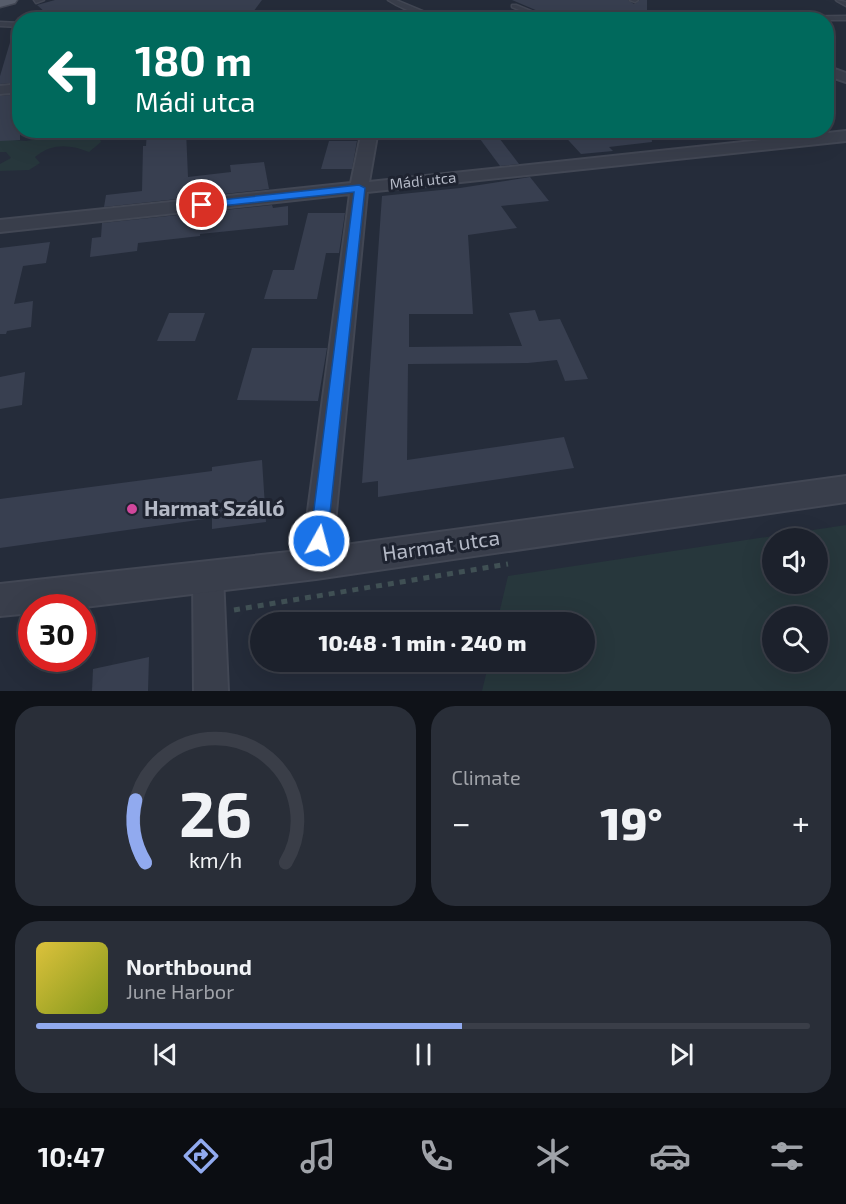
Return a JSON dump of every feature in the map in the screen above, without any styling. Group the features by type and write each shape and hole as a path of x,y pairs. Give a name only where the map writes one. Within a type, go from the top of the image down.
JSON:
{"main road":[{"path":"0,2 9,0"}],"street":[{"path":"316,564 359,188 368,138"},
{"name":"Mádi utca","path":"0,226 827,138"},
{"name":"Harmat utca","path":"0,600 316,564 846,489"},
{"path":"208,576 211,691"}],"lane":[{"path":"391,0 419,12"},
{"path":"839,0 846,4"},
{"path":"514,6 529,12"}],"shaded area":[{"path":"46,138 99,138 101,142 89,152 68,146 54,147 35,157 40,163 29,170 0,171 0,164 11,158 6,152 0,152 0,139 26,141"},
{"path":"846,525 846,691 482,691 487,672 595,672 595,612 499,612 508,576 762,538 762,594 828,594 828,528 826,528"}],"building":[{"path":"55,0 262,0 253,12 45,12 37,5"},
{"path":"512,0 628,0 634,4 640,0 647,0 647,12 540,12"},
{"path":"12,36 12,83 0,84 0,76"},
{"path":"12,95 12,138 20,138 20,140 0,141 0,96"},
{"path":"146,138 186,138 188,177 231,172 230,165 264,162 269,189 104,207 106,195 142,191 143,146 146,146"},
{"path":"499,138 519,164 500,166 480,139"},
{"path":"566,138 652,138 652,142 609,147 613,151 581,154"},
{"path":"329,141 357,141 352,169 321,169"},
{"path":"530,177 549,201 501,206 517,228 468,235 473,314 409,314 409,347 522,346 509,313 535,310 539,321 560,319 588,379 565,381 557,360 528,363 408,364 407,460 564,437 574,468 378,497 378,481 362,483 382,196 460,188"},
{"path":"272,205 273,208 288,206 288,225 138,243 137,251 90,257 92,238 101,237 102,223"},
{"path":"308,213 345,213 339,253 326,253 317,299 264,299 273,270 294,270"},
{"path":"50,242 46,263 23,266 14,304 33,301 31,327 0,334 0,248"},
{"path":"169,313 205,313 195,341 157,341"},
{"path":"252,348 327,348 318,401 237,400"},
{"path":"25,372 22,405 0,409 0,377"},
{"name":"Harmat Szálló","path":"262,460 266,522 212,529 212,518 0,548 0,499 212,471 212,467"},
{"path":"149,657 148,691 92,691 93,672 96,672 96,668"}],"place":[{"name":"Harmat Szálló","path":"132,509"}],"route":[{"path":"202,205 359,188 319,541"}]}
